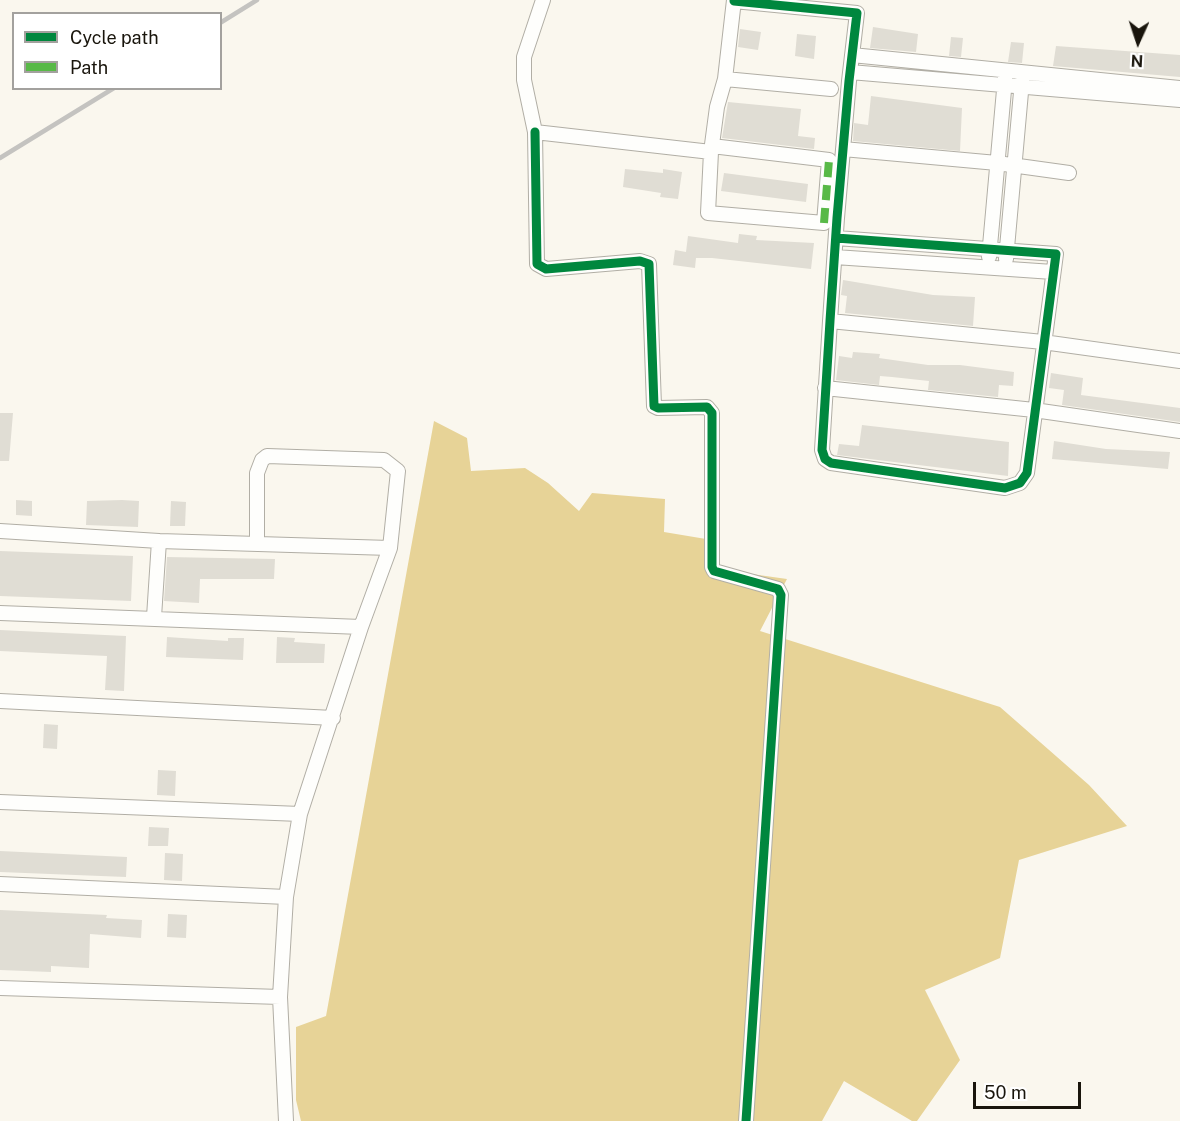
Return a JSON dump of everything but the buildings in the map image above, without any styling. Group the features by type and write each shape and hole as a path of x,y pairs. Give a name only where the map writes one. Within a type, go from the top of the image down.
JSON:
{"street":[{"path":"543,0 524,57 524,80 535,132 537,264 546,269 640,261 649,264 654,406 658,408 707,407 712,413 714,467 712,567 714,571 778,589 782,599 746,1121"},
{"path":"535,132 711,149 828,160 824,223 708,213 711,149 725,79 734,0 857,13 843,149 836,238 825,388 822,450 825,459 831,463 1005,488 1025,478 1056,254 836,238"},
{"path":"852,55 1180,88"},
{"path":"988,268 1006,71"},
{"path":"850,72 1005,87 1180,100"},
{"path":"1005,269 1023,73"},
{"path":"725,79 831,89"},
{"path":"843,149 997,163 1069,173"},
{"path":"835,256 1053,272"},
{"path":"830,321 1043,342 1180,361"},
{"path":"825,388 1034,410 1180,430"},
{"path":"257,542 259,465 267,456 384,460 394,466 399,477 390,548 361,627 300,814 286,897 280,997 286,1121"},
{"path":"0,531 159,541 257,542 390,548"},
{"path":"154,617 159,541"},
{"path":"0,613 154,617 361,627"},
{"path":"0,701 333,718"},
{"path":"0,802 300,814"},
{"path":"0,884 286,897"},
{"path":"0,988 280,997"}],"shaded area":[{"path":"434,421 467,438 471,471 525,468 548,483 579,511 592,493 665,499 664,532 712,540 716,569 787,579 760,631 1000,707 1089,785 1127,826 1019,860 1000,958 925,990 960,1060 917,1121 912,1121 844,1081 822,1121 301,1121 296,1100 296,1027 326,1016"}],"railway":[{"path":"222,22 257,0"},
{"path":"0,158 111,90"}],"marked path":[{"path":"824,223 829,160"}],"cycle path":[{"path":"734,1 857,13 837,218 822,450 825,459 831,463 1005,488 1020,483 1027,473 1056,254 836,238"},
{"path":"535,132 537,264 546,269 640,261 649,264 654,406 658,408 707,407 712,413 712,567 714,571 778,589 781,595 746,1121"}]}
